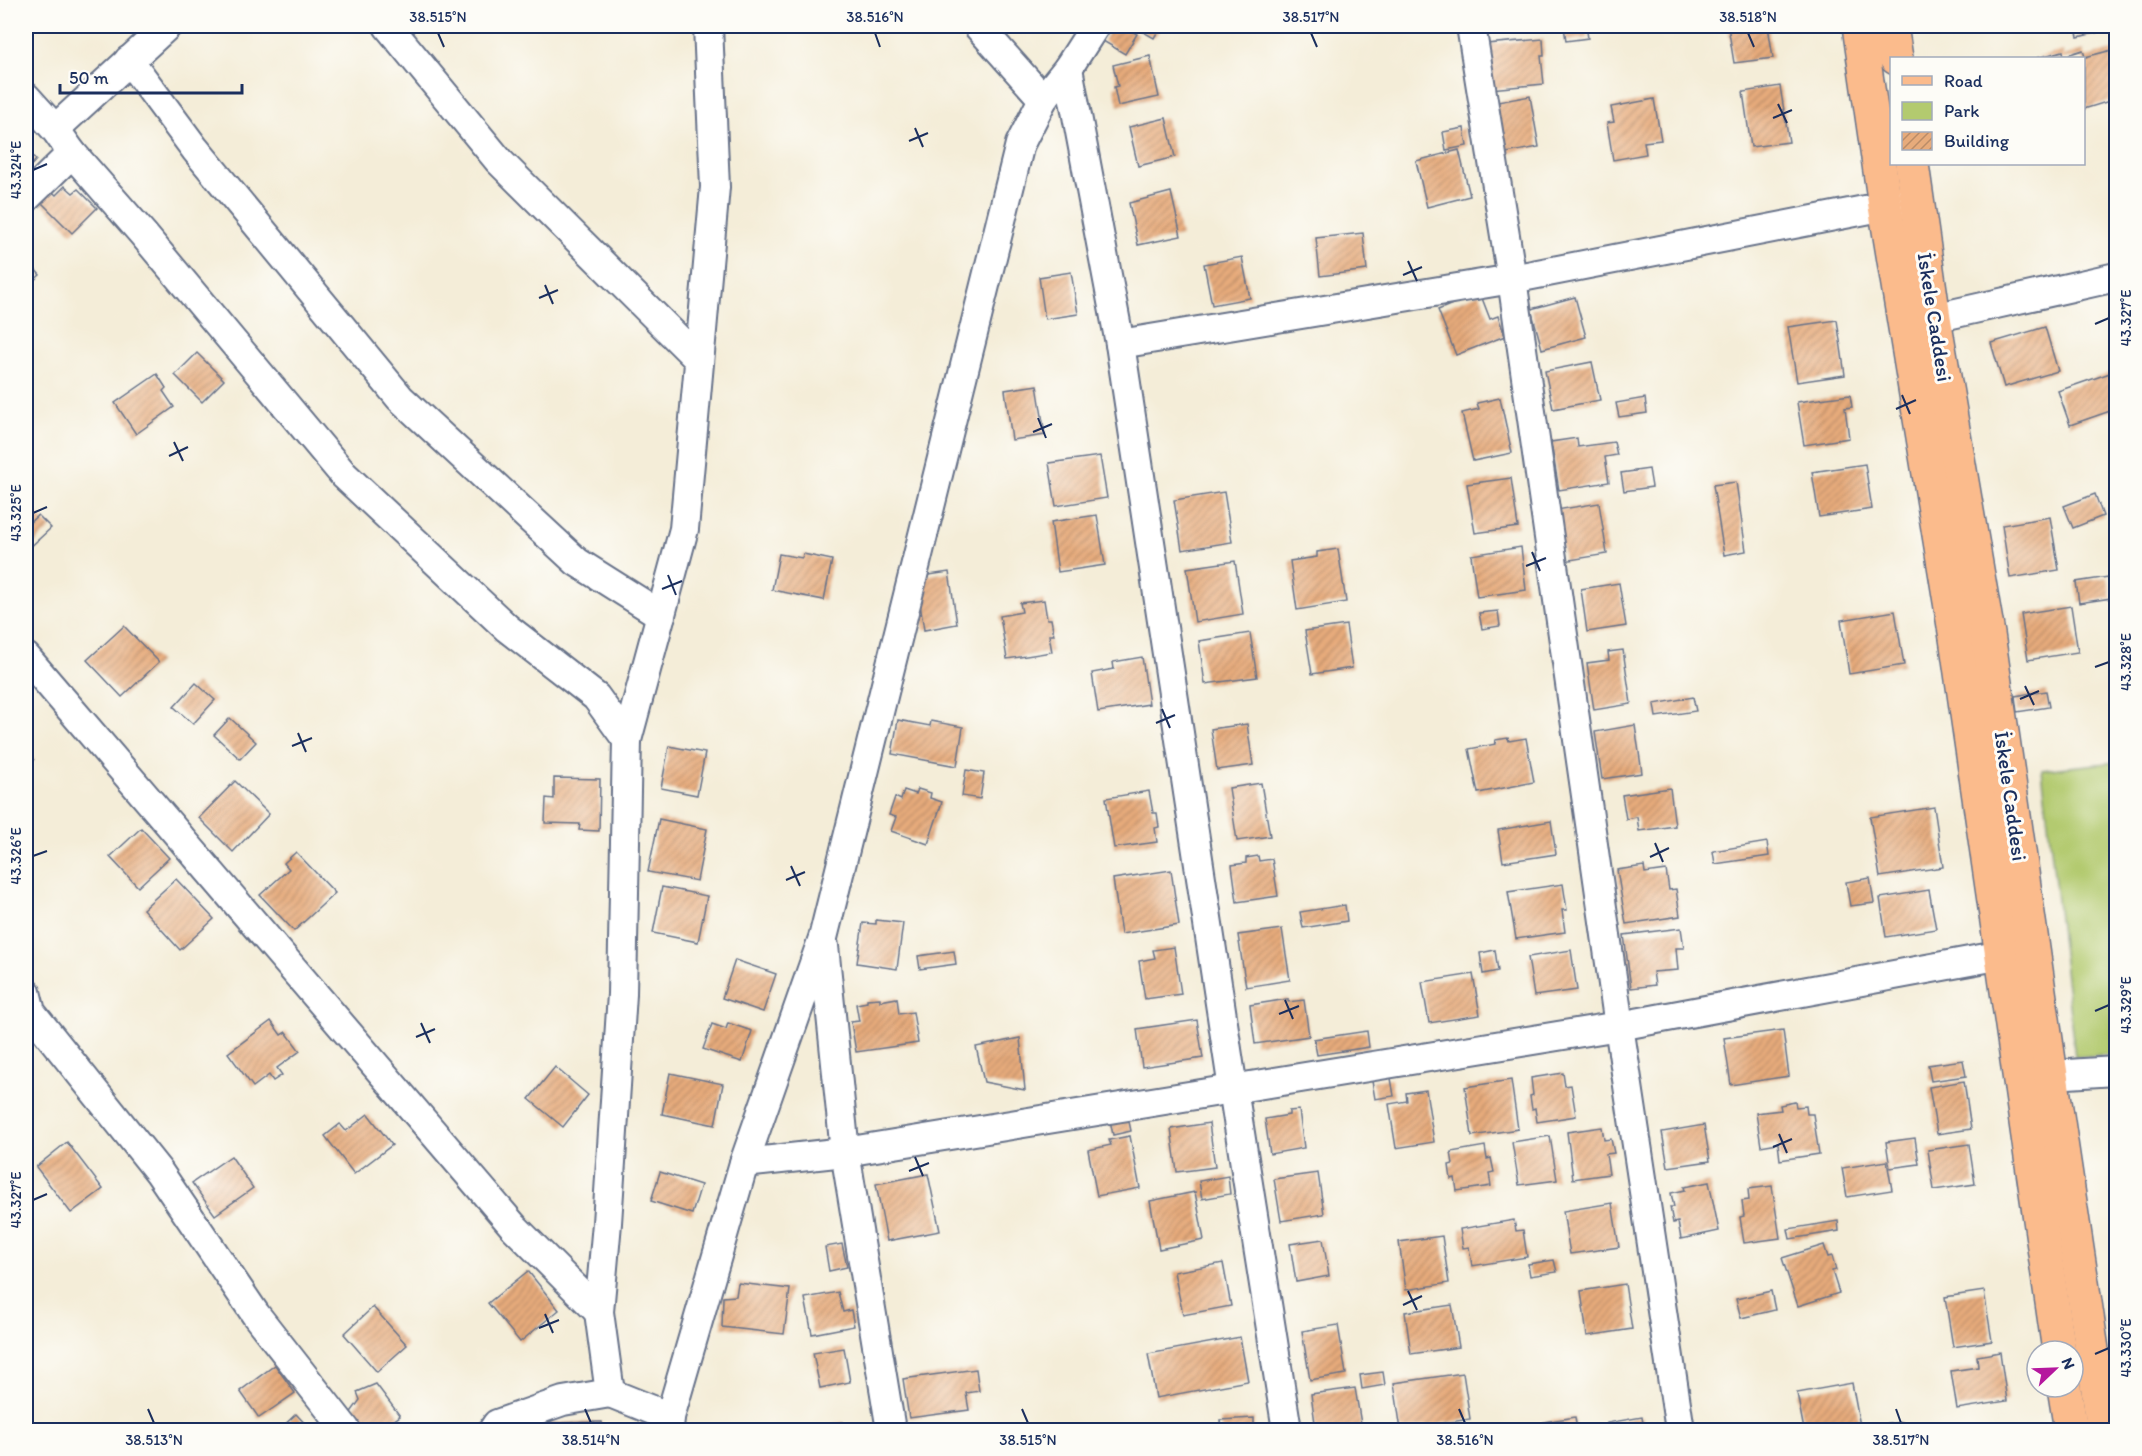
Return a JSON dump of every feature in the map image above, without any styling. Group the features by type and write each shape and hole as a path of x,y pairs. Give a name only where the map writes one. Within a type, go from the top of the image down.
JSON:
{"main road":[{"path":"1859,26 1956,638 2017,952 2058,1339"},
{"path":"1891,26 1896,57"},
{"name":"İskele Caddesi","path":"1912,165 1934,318 1988,634 2017,952 2051,1075 2104,1431"},
{"path":"2066,1399 2071,1431"}],"street":[{"path":"55,129 166,26"},
{"path":"388,26 499,161 699,360"},
{"path":"610,1393 599,1312 607,1223 621,994 627,740 684,529 715,187 708,26"},
{"path":"978,26 1043,99"},
{"path":"493,1431 497,1424 563,1401 610,1393 669,1424 744,1163 823,938 1020,144 1043,99 1068,68 1095,26"},
{"path":"1471,26 1512,279 1619,1026 1680,1431"},
{"path":"129,60 195,150 400,398 577,562 661,615"},
{"path":"1068,68 1120,344 1287,1431"},
{"path":"26,97 344,475 507,628 596,697 627,740"},
{"path":"26,198 72,153"},
{"path":"1120,344 1512,279 1917,199"},
{"path":"1934,318 2116,277"},
{"path":"26,657 514,1227 599,1312"},
{"path":"823,938 845,1152 891,1431"},
{"path":"744,1163 845,1152 1619,1026 2017,952"},
{"path":"26,992 32,1011 159,1172 256,1315 346,1431"},
{"path":"2051,1075 2116,1071"}],"green space":[{"path":"2116,762 2116,1054 2075,1057 2042,770"}],"building":[{"path":"1112,26 1123,26 1137,34 1125,54 1103,41"},
{"path":"1133,26 1161,26 1154,38"},
{"path":"1564,26 1586,26 1588,38 1566,41"},
{"path":"1728,26 1768,26 1773,58 1734,63"},
{"path":"2076,26 2116,26 2116,28 2078,37"},
{"path":"1543,39 1544,56 1541,56 1544,84 1490,89 1486,44"},
{"path":"2116,49 2116,99 2085,109 2085,57"},
{"path":"2083,50 2085,57 2041,57 2063,51 2064,56"},
{"path":"1150,56 1159,97 1118,106 1114,87 1118,86 1113,65"},
{"path":"1780,86 1789,142 1751,147 1743,92"},
{"path":"1530,96 1539,147 1501,154 1492,103"},
{"path":"1654,99 1661,140 1644,142 1646,154 1613,160 1607,123 1614,122 1611,107"},
{"path":"1166,118 1175,157 1138,166 1129,127"},
{"path":"1464,128 1467,146 1446,150 1443,132"},
{"path":"26,149 36,160 26,171"},
{"path":"1459,150 1470,196 1427,207 1416,161"},
{"path":"65,186 73,193 78,189 97,208 72,233 37,198 48,188 56,195"},
{"path":"1171,192 1181,236 1138,245 1129,203"},
{"path":"1363,233 1367,270 1320,276 1316,238"},
{"path":"1242,257 1250,298 1212,305 1204,264"},
{"path":"26,259 40,275 26,287"},
{"path":"1071,272 1078,314 1045,319 1039,277"},
{"path":"1480,293 1490,319 1498,316 1505,336 1456,355 1438,310"},
{"path":"1575,297 1586,337 1542,349 1531,309"},
{"path":"1837,320 1845,375 1797,382 1788,327"},
{"path":"2045,327 2058,371 2004,387 1991,343"},
{"path":"197,353 224,380 202,402 175,375"},
{"path":"1592,362 1600,400 1553,409 1545,371"},
{"path":"2110,373 2116,393 2116,409 2070,425 2058,391"},
{"path":"157,374 166,388 163,391 174,407 136,434 115,403"},
{"path":"1037,385 1045,435 1012,440 1005,390"},
{"path":"1850,395 1852,407 1845,408 1849,438 1804,445 1797,402"},
{"path":"1500,398 1512,453 1473,461 1462,413 1479,409 1477,403"},
{"path":"1645,398 1647,413 1619,417 1616,403"},
{"path":"1577,438 1578,447 1614,442 1617,455 1605,457 1609,482 1559,490 1551,442"},
{"path":"1100,456 1107,498 1056,506 1049,463"},
{"path":"1865,464 1872,509 1819,517 1812,472"},
{"path":"1649,469 1652,487 1624,491 1621,473"},
{"path":"1511,478 1518,527 1475,533 1467,484"},
{"path":"1736,482 1746,551 1724,555 1713,485"},
{"path":"1224,492 1232,542 1182,550 1174,500"},
{"path":"2095,494 2103,516 2073,528 2064,506"},
{"path":"1599,503 1607,554 1564,561 1556,510"},
{"path":"38,515 51,528 26,551 26,516 30,522"},
{"path":"1097,515 1105,565 1058,572 1051,522"},
{"path":"2050,517 2059,570 2010,578 2002,525"},
{"path":"1521,547 1526,590 1477,597 1471,555"},
{"path":"1338,549 1346,602 1297,610 1290,561 1317,557 1317,552"},
{"path":"779,554 802,558 803,554 832,560 824,600 772,590"},
{"path":"1235,561 1243,614 1195,622 1187,568"},
{"path":"949,572 957,624 924,630 916,577"},
{"path":"2108,577 2111,598 2079,603 2076,582"},
{"path":"1619,583 1626,626 1587,632 1581,589"},
{"path":"1044,600 1047,619 1051,619 1054,635 1049,635 1052,652 1007,659 1000,616 1022,612 1020,603"},
{"path":"2071,606 2078,652 2028,660 2021,614"},
{"path":"1498,611 1500,626 1482,629 1479,613"},
{"path":"1895,611 1904,665 1849,674 1841,620"},
{"path":"1346,625 1352,668 1312,674 1305,631"},
{"path":"124,626 159,662 122,697 87,660"},
{"path":"1250,633 1257,677 1205,684 1199,641"},
{"path":"1623,650 1631,704 1594,710 1587,663 1609,660 1608,652"},
{"path":"1142,657 1149,704 1098,712 1092,673 1114,669 1113,662"},
{"path":"196,683 215,700 193,724 174,707"},
{"path":"2046,691 2049,707 2017,712 2015,696"},
{"path":"1693,697 1696,711 1656,717 1654,704"},
{"path":"230,718 256,742 240,759 214,735"},
{"path":"898,720 930,726 931,721 963,727 957,766 892,754"},
{"path":"1247,724 1253,765 1217,770 1211,729"},
{"path":"1635,725 1642,773 1602,779 1595,732"},
{"path":"1508,738 1509,741 1526,738 1534,782 1478,793 1469,749 1496,744 1495,740"},
{"path":"669,746 705,753 697,795 661,788"},
{"path":"26,750 34,760 26,766"},
{"path":"966,770 984,773 980,799 962,796"},
{"path":"554,778 600,779 599,831 579,830 580,824 545,823 546,798 554,799"},
{"path":"235,781 269,814 233,852 199,818"},
{"path":"1261,783 1270,836 1237,841 1229,788"},
{"path":"1670,788 1675,826 1639,831 1637,817 1626,819 1622,795"},
{"path":"918,789 931,793 930,798 942,802 928,844 891,831 896,817 889,815 895,797 901,800 904,790 916,794"},
{"path":"1149,791 1153,813 1157,813 1159,827 1155,828 1157,842 1114,848 1106,798"},
{"path":"1934,807 1943,867 1880,877 1870,817"},
{"path":"659,819 707,829 697,881 648,872"},
{"path":"1551,821 1556,854 1503,862 1498,830"},
{"path":"141,828 169,858 138,887 110,857"},
{"path":"1767,842 1769,856 1715,864 1713,851"},
{"path":"296,852 335,893 294,931 260,895 289,869 284,863"},
{"path":"1258,856 1259,861 1272,859 1278,896 1237,902 1232,865 1246,863 1246,858"},
{"path":"1644,866 1645,873 1666,870 1669,890 1676,889 1680,916 1626,924 1617,870"},
{"path":"1171,870 1179,925 1121,934 1113,879"},
{"path":"1870,878 1874,903 1850,906 1846,882"},
{"path":"176,879 214,919 180,950 143,909"},
{"path":"1563,884 1567,910 1562,910 1565,932 1516,939 1508,892"},
{"path":"662,887 707,896 698,942 653,933"},
{"path":"1929,890 1936,929 1886,937 1880,898"},
{"path":"1345,905 1347,921 1303,928 1300,912"},
{"path":"876,920 903,923 897,969 857,963 863,923 876,924"},
{"path":"1681,928 1684,948 1676,948 1678,970 1653,972 1655,985 1631,988 1624,935"},
{"path":"1282,929 1290,980 1246,987 1238,935"},
{"path":"1174,947 1181,994 1145,999 1139,961 1155,958 1153,950"},
{"path":"1495,950 1498,971 1483,974 1480,953"},
{"path":"1571,950 1577,990 1534,996 1528,957"},
{"path":"954,951 956,964 920,969 918,956"},
{"path":"735,960 776,974 763,1012 722,998"},
{"path":"1473,974 1480,1015 1429,1023 1422,982"},
{"path":"880,998 880,1001 897,998 899,1014 913,1012 918,1043 856,1052 851,1022 859,1021 856,1004 867,1002 867,999"},
{"path":"1288,999 1288,1002 1304,1000 1309,1036 1255,1044 1250,1005"},
{"path":"1197,1020 1203,1058 1142,1067 1137,1029"},
{"path":"271,1021 281,1035 286,1032 300,1051 277,1068 282,1075 273,1081 269,1075 253,1087 228,1053"},
{"path":"728,1023 752,1031 742,1062 703,1049 712,1024 726,1029"},
{"path":"1783,1030 1789,1076 1731,1085 1724,1038"},
{"path":"1367,1031 1369,1047 1317,1055 1314,1039"},
{"path":"1020,1038 1025,1090 984,1082 976,1047"},
{"path":"1963,1060 1966,1076 1931,1081 1928,1065"},
{"path":"555,1067 588,1095 563,1127 529,1099"},
{"path":"670,1073 723,1084 715,1125 662,1114"},
{"path":"1563,1073 1565,1086 1571,1085 1576,1116 1537,1122 1530,1096 1533,1095 1531,1078"},
{"path":"1391,1078 1394,1096 1375,1099 1372,1081"},
{"path":"1511,1080 1518,1129 1472,1136 1465,1087"},
{"path":"1964,1081 1971,1129 1937,1134 1929,1087"},
{"path":"1426,1090 1434,1142 1396,1148 1389,1104 1407,1101 1406,1093"},
{"path":"1795,1102 1796,1107 1806,1106 1807,1114 1813,1114 1819,1154 1780,1160 1778,1143 1761,1146 1756,1113 1781,1110 1780,1105"},
{"path":"1299,1110 1304,1148 1270,1154 1265,1119 1289,1115 1289,1111"},
{"path":"368,1114 392,1145 354,1174 325,1136 340,1124 346,1131"},
{"path":"1128,1117 1131,1131 1113,1135 1110,1120"},
{"path":"1209,1123 1215,1167 1177,1172 1171,1129"},
{"path":"1704,1125 1710,1161 1668,1167 1662,1132"},
{"path":"1602,1127 1604,1140 1611,1139 1614,1153 1606,1154 1609,1174 1573,1179 1567,1132"},
{"path":"1130,1136 1140,1188 1097,1196 1088,1150 1111,1145 1109,1140"},
{"path":"1550,1136 1557,1180 1519,1185 1512,1142"},
{"path":"1915,1138 1919,1164 1890,1168 1886,1142"},
{"path":"67,1142 103,1189 71,1213 36,1167"},
{"path":"1969,1144 1975,1184 1934,1190 1928,1150"},
{"path":"1485,1146 1487,1159 1491,1158 1494,1172 1489,1173 1491,1186 1457,1191 1455,1178 1451,1179 1449,1165 1453,1164 1451,1152"},
{"path":"231,1156 253,1188 215,1215 192,1183"},
{"path":"1887,1161 1892,1190 1847,1197 1842,1168"},
{"path":"660,1172 701,1185 692,1214 651,1201"},
{"path":"1318,1173 1324,1214 1281,1221 1274,1179"},
{"path":"928,1174 940,1231 887,1241 876,1184"},
{"path":"1228,1176 1230,1194 1202,1199 1199,1181"},
{"path":"1709,1182 1719,1231 1681,1239 1678,1222 1673,1223 1670,1207 1674,1207 1671,1193 1685,1190 1684,1187"},
{"path":"1772,1186 1780,1238 1744,1243 1740,1217 1744,1216 1742,1201 1749,1200 1748,1189"},
{"path":"1195,1192 1204,1240 1159,1249 1150,1201"},
{"path":"1612,1203 1619,1247 1570,1254 1563,1211"},
{"path":"1514,1220 1516,1231 1523,1230 1527,1257 1472,1266 1469,1247 1463,1248 1460,1229"},
{"path":"1838,1221 1839,1231 1790,1239 1788,1229"},
{"path":"1442,1236 1449,1283 1406,1290 1399,1242"},
{"path":"1323,1239 1329,1276 1296,1282 1290,1244"},
{"path":"842,1244 847,1267 829,1271 825,1247"},
{"path":"1824,1245 1828,1257 1832,1256 1836,1270 1832,1271 1839,1293 1798,1306 1782,1258"},
{"path":"1554,1260 1557,1272 1530,1276 1528,1264"},
{"path":"1223,1263 1231,1306 1183,1315 1174,1272"},
{"path":"528,1271 559,1310 520,1342 488,1303"},
{"path":"738,1283 790,1289 784,1334 722,1327 723,1297 736,1296"},
{"path":"1625,1284 1632,1329 1587,1336 1581,1291"},
{"path":"1771,1291 1775,1310 1741,1318 1736,1299"},
{"path":"1984,1291 1992,1341 1953,1347 1945,1297"},
{"path":"838,1292 843,1312 851,1310 854,1326 812,1334 805,1298"},
{"path":"1452,1305 1459,1347 1411,1354 1405,1312"},
{"path":"373,1307 407,1345 377,1372 344,1334"},
{"path":"1338,1325 1346,1374 1310,1380 1302,1331"},
{"path":"1240,1337 1248,1381 1156,1398 1148,1354"},
{"path":"844,1348 850,1382 820,1388 813,1353"},
{"path":"2000,1352 2007,1401 1957,1409 1951,1371 1978,1367 1977,1356"},
{"path":"275,1365 295,1393 259,1418 240,1391"},
{"path":"976,1369 979,1391 966,1393 969,1410 909,1418 903,1379"},
{"path":"1383,1372 1385,1385 1362,1389 1360,1375"},
{"path":"1463,1373 1470,1419 1401,1430 1394,1383"},
{"path":"1852,1383 1860,1426 1837,1430 1804,1430 1797,1393"},
{"path":"376,1384 400,1416 380,1430 361,1430 349,1415 360,1400 357,1392"},
{"path":"1355,1388 1362,1430 1316,1430 1311,1394"},
{"path":"296,1414 311,1430 279,1430"},
{"path":"1575,1417 1577,1430 1545,1430 1544,1422"},
{"path":"1642,1417 1644,1430 1608,1430 1607,1423"},
{"path":"1254,1418 1254,1430 1221,1430 1220,1420"},
{"path":"602,1422 603,1430 547,1430 547,1423"},
{"path":"843,1422 845,1430 808,1430 808,1428"},
{"path":"1902,1422 1903,1430 1874,1430 1873,1426"}]}
